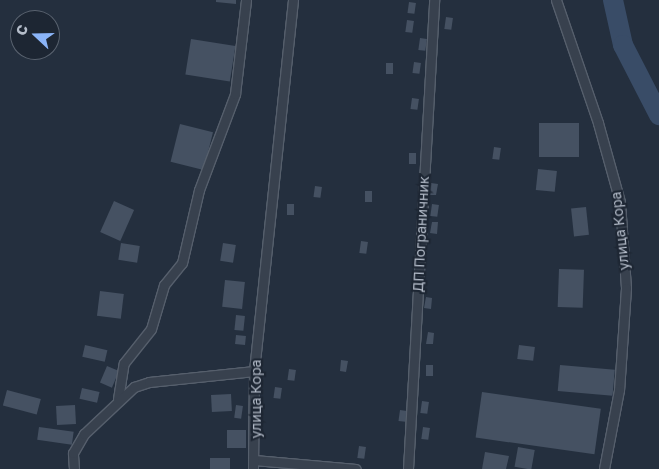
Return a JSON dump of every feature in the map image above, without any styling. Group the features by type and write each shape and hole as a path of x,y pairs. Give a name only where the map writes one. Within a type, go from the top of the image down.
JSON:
{"street":[{"path":"118,400 124,363 151,329 164,285 182,262 199,190 235,94 246,0"},
{"name":"улица Кора","path":"254,464 254,371 293,0"},
{"name":"ДП Пограничник","path":"408,469 434,0"},
{"name":"улица Кора","path":"556,0 598,123 620,202 626,288 619,390 604,469"},
{"path":"74,469 73,453 84,434 134,386 149,382 254,371"},
{"path":"254,464 356,469"}],"building":[{"path":"216,0 236,0 236,4 216,2"},
{"path":"409,2 416,3 414,14 407,13"},
{"path":"446,17 453,18 451,30 444,29"},
{"path":"407,20 414,21 412,33 405,32"},
{"path":"420,38 427,39 425,51 418,50"},
{"path":"191,39 235,46 230,82 185,75"},
{"path":"414,62 421,63 419,74 412,73"},
{"path":"386,63 393,63 393,74 386,74"},
{"path":"412,98 419,99 417,110 410,109"},
{"path":"539,123 579,123 579,157 539,157"},
{"path":"180,124 213,132 204,170 171,162"},
{"path":"494,147 501,148 499,160 492,159"},
{"path":"409,153 416,153 416,164 409,164"},
{"path":"538,169 557,171 555,192 536,190"},
{"path":"431,183 438,184 436,195 430,195"},
{"path":"315,186 322,187 320,198 313,197"},
{"path":"365,191 372,191 372,202 365,202"},
{"path":"114,201 134,210 120,241 100,232"},
{"path":"287,204 294,204 294,215 287,215"},
{"path":"432,204 439,205 437,217 430,216"},
{"path":"586,207 589,235 574,236 571,209"},
{"path":"432,222 438,222 437,234 430,233"},
{"path":"361,241 368,242 366,254 359,253"},
{"path":"121,243 140,246 137,263 118,260"},
{"path":"223,243 236,245 233,263 220,261"},
{"path":"559,269 584,270 583,308 558,307"},
{"path":"225,280 245,282 242,309 222,307"},
{"path":"100,291 124,294 121,319 97,316"},
{"path":"426,297 432,298 431,309 424,308"},
{"path":"236,315 245,316 243,331 234,330"},
{"path":"428,332 434,333 433,344 426,344"},
{"path":"236,335 246,336 245,345 235,344"},
{"path":"85,345 107,350 105,362 82,357"},
{"path":"519,345 535,347 533,361 517,359"},
{"path":"341,360 348,361 346,372 340,371"},
{"path":"426,365 433,365 433,376 426,376"},
{"path":"560,365 615,370 613,396 558,391"},
{"path":"107,366 119,371 112,388 100,383"},
{"path":"289,369 296,370 294,381 287,380"},
{"path":"275,387 282,388 280,399 273,398"},
{"path":"82,388 100,392 97,403 80,399"},
{"path":"7,390 41,399 37,415 3,405"},
{"path":"482,392 601,409 594,454 476,438"},
{"path":"231,394 232,411 212,412 211,395"},
{"path":"422,401 429,402 427,414 420,413"},
{"path":"75,405 76,424 57,425 56,406"},
{"path":"236,405 243,406 241,419 234,418"},
{"path":"400,410 407,411 405,422 398,421"},
{"path":"39,427 74,432 72,445 37,440"},
{"path":"423,427 430,428 428,440 421,439"},
{"path":"227,430 246,430 246,448 227,448"},
{"path":"359,446 366,447 364,459 357,458"},
{"path":"518,447 535,450 531,469 515,467"},
{"path":"485,452 509,456 506,469 482,469"},
{"path":"210,458 230,458 230,469 210,469"}],"waterway":[{"name":"улица Кора","path":"613,0 623,45 659,115"}]}
